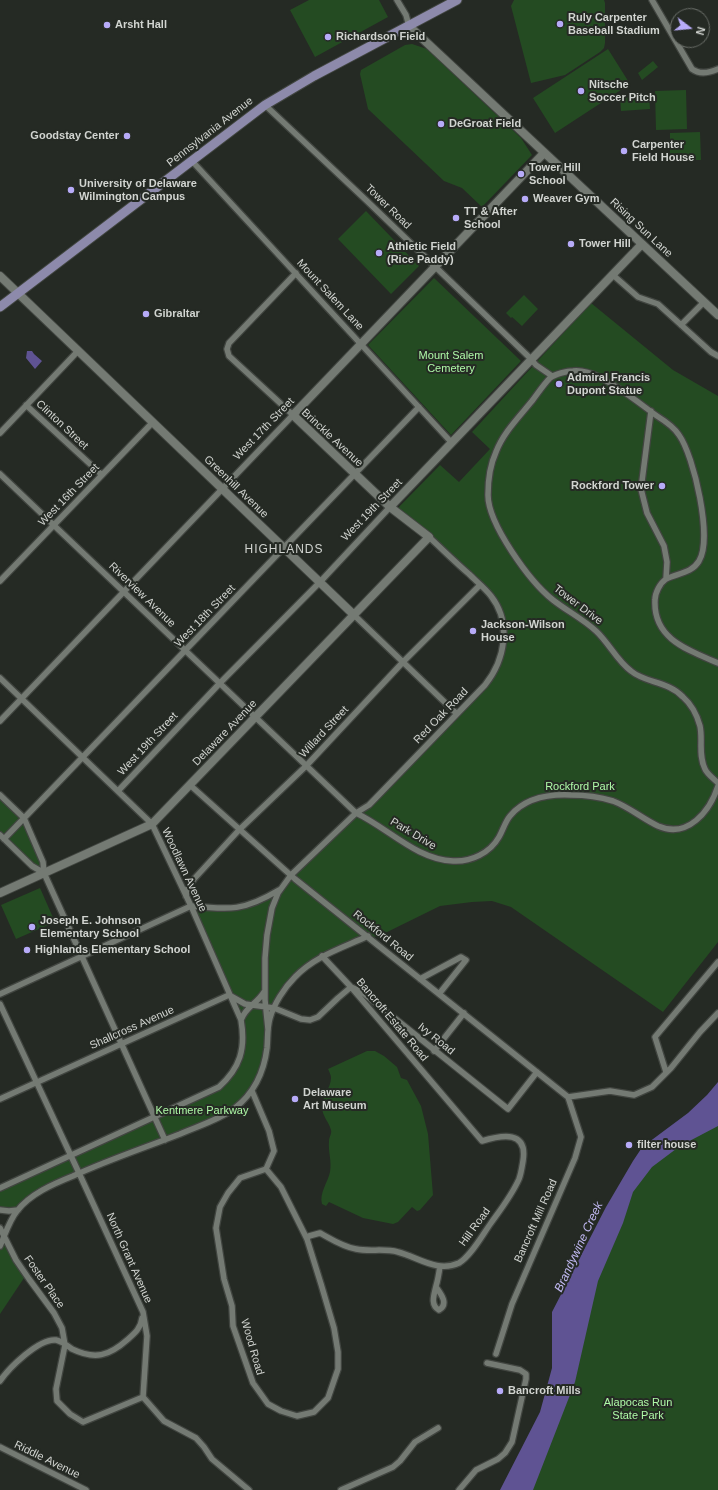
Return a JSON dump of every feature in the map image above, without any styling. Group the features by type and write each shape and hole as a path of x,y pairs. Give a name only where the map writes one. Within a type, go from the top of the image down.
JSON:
{"main road":[{"name":"Pennsylvania Avenue","path":"0,307 264,105 314,76 457,0"}],"street":[{"path":"397,0 406,15 409,26"},
{"path":"652,0 692,69 703,73 712,72 718,69"},
{"name":"Rising Sun Lane","path":"409,26 718,315"},
{"name":"Tower Road","path":"264,105 435,266 531,359"},
{"name":"West 17th Street","path":"0,721 544,153"},
{"name":"Mount Salem Lane","path":"192,161 452,443"},
{"name":"West 19th Street","path":"118,791 220,683 320,582 642,244"},
{"name":"Brinckle Avenue","path":"296,273 230,343 227,349 229,356 390,507 429,537"},
{"path":"613,275 638,297 656,303 711,352 718,356"},
{"name":"Greenhill Avenue","path":"0,276 457,714"},
{"path":"682,325 704,302"},
{"path":"0,433 78,351"},
{"path":"531,359 536,365 552,376 572,370 600,378 651,411 679,434 692,461 703,514 704,540 701,559 692,570 666,579 662,584 655,595 655,609 660,625 671,640 718,664"},
{"name":"Tower Drive","path":"552,376 506,433 495,453 489,476 488,488 488,501 494,517 521,565 532,580 553,600 592,627 603,638 625,666 634,674 663,684 681,694 691,706 700,726 701,755 705,771 718,783"},
{"name":"Clinton Street","path":"26,405 102,475"},
{"name":"West 18th Street","path":"2,837 24,818 420,407"},
{"path":"651,411 641,489 647,513 664,546 667,562 666,579"},
{"name":"West 16th Street","path":"1,579 153,422"},
{"name":"Riverview Avenue","path":"0,474 356,813"},
{"name":"Red Oak Road","path":"268,1029 265,1006 264,958 272,908 281,889 291,875 356,813 369,805 489,680 498,666 503,651 504,636 501,614 491,596 429,537"},
{"name":"Delaware Avenue","path":"0,893 152,824 429,537"},
{"name":"Willard Street","path":"186,896 188,888 194,879 239,830 306,766 403,662 480,585"},
{"name":"Woodlawn Avenue","path":"0,678 152,824 191,906 241,1020 243,1043 238,1063 230,1076 213,1091 155,1118"},
{"name":"Rockford Road","path":"190,785 291,875 568,1097"},
{"name":"Park Drive","path":"356,813 372,821 426,856 445,861 462,861 476,857 488,850 498,839 507,821 514,812 522,805 535,799 549,796 571,795 606,799 658,826 679,829 686,827 700,817 714,798 718,786"},
{"path":"0,795 24,818 42,862 44,873 165,1140"},
{"path":"2,837 32,866 44,873"},
{"name":"Red Oak Road","path":"191,906 213,909 240,908 255,903 281,889"},
{"path":"0,994 191,906"},
{"path":"0,1246 10,1222 18,1210 41,1192 58,1182 165,1140 230,1111 252,1091 262,1068 267,1048 270,1018 280,997 294,978 322,956 368,936"},
{"name":"Bancroft Estate Road","path":"322,956 351,987 445,1098"},
{"path":"420,979 461,957 466,960 439,994"},
{"path":"666,1072 655,1037 718,962"},
{"path":"229,995 245,1004 274,1008 301,1019 310,1020 318,1018 351,987"},
{"name":"Ivy Road","path":"351,987 362,992 508,1109 537,1072"},
{"path":"241,1020 246,1010 265,992"},
{"name":"Shallcross Avenue","path":"0,1099 229,995"},
{"name":"North Grant Avenue","path":"0,1004 143,1312 148,1336 143,1398"},
{"path":"434,1051 464,1013"},
{"path":"568,1097 610,1090 634,1095 652,1087 718,1013"},
{"path":"252,1091 269,1131 274,1151 266,1169"},
{"name":"Bancroft Mill Road","path":"496,1354 512,1304 575,1158 582,1137 568,1097"},
{"name":"Hill Road","path":"306,1239 309,1236 320,1233 341,1244 357,1250 388,1250 399,1252 425,1263 440,1266 459,1263 474,1247 514,1190 520,1177 524,1155 522,1146 517,1139 510,1136 482,1141 445,1098"},
{"path":"0,1188 155,1118"},
{"name":"Wood Road","path":"266,1169 281,1188 306,1239 322,1284 334,1328 338,1352 338,1368 328,1398 314,1412 297,1416 281,1412 268,1404 252,1383 233,1326 232,1306 224,1279 216,1228 220,1207 228,1193 240,1178 266,1169"},
{"path":"0,1210 10,1212 18,1210"},
{"name":"Foster Place","path":"0,1228 4,1238 29,1279 54,1313 62,1328 65,1345 56,1389 57,1401 63,1408 83,1422 143,1398"},
{"path":"436,1287 440,1266"},
{"path":"0,1380 36,1347 56,1340 89,1355 109,1353 118,1348 141,1326 143,1312"},
{"path":"459,1490 476,1470 498,1459 505,1453 512,1442 526,1379 526,1374 520,1370 487,1363"},
{"path":"143,1398 164,1421 196,1438 212,1459 249,1490"},
{"path":"341,1490 393,1466 400,1461 415,1442 438,1428"},
{"name":"Riddle Avenue","path":"0,1447 86,1490"}],"green space":[{"name":"Richardson Field","path":"309,0 379,0 388,17 315,57 290,10"},
{"name":"Ruly Carpenter Baseball Stadium","path":"514,0 604,0 604,48 565,75 531,83 511,6"},
{"path":"412,44 427,49 521,138 532,155 482,207 462,188 444,181 368,109 360,74 361,70 405,45"},
{"name":"Nitsche Soccer Pitch","path":"608,49 630,84 555,133 533,98"},
{"path":"653,61 658,67 642,80 638,73"},
{"path":"686,90 687,129 656,130 655,91"},
{"path":"649,95 650,109 621,111 620,97"},
{"path":"700,132 701,160 670,160 670,133"},
{"name":"Athletic Field (Rice Paddy)","path":"366,211 419,266 391,294 338,239"},
{"name":"Mount Salem Cemetery","path":"434,278 521,361 451,435 368,345"},
{"path":"524,295 538,309 522,326 506,313"},
{"name":"Rockford Park","path":"591,303 673,370 718,396 718,942 663,1012 511,907 492,901 440,906 377,937 368,936 301,971 274,1008 265,1006 267,1048 257,1081 230,1111 58,1182 18,1210 0,1210 0,1188 213,1091 238,1063 242,1027 191,906 234,909 281,889 291,875 363,810 485,685 501,658 503,622 487,591 395,511 440,465 459,482 490,449 472,432"},
{"path":"0,795 24,818 38,850 44,873 0,835"},
{"path":"40,888 55,922 16,939 1,905"},
{"path":"367,1051 375,1051 384,1056 397,1067 401,1078 407,1080 421,1106 428,1134 433,1195 420,1210 417,1211 412,1207 398,1222 393,1224 363,1218 329,1202 326,1206 322,1204 321,1200 329,1176 330,1168 329,1140 331,1130 323,1113 322,1107 323,1100 331,1081 331,1076 328,1069"},
{"name":"Alapocas Run State Park","path":"718,1098 718,1490 515,1490 632,1170"},
{"path":"0,1228 26,1275 0,1314"}],"shaded area":[{"path":"27,351 32,351 42,361 35,369 26,358"},
{"path":"718,1082 718,1126 680,1146 652,1167 633,1192 623,1223 598,1281 575,1382 533,1490 500,1490 540,1412 552,1368 552,1312 606,1207 641,1149 688,1113"}],"place":[{"name":"Ruly Carpenter Baseball Stadium","path":"560,24"},
{"name":"Arsht Hall","path":"107,25"},
{"name":"Richardson Field","path":"328,37"},
{"name":"Nitsche Soccer Pitch","path":"581,91"},
{"name":"DeGroat Field","path":"441,124"},
{"name":"Goodstay Center","path":"127,136"},
{"name":"Carpenter Field House","path":"624,151"},
{"name":"Tower Hill School","path":"521,174"},
{"name":"University of Delaware Wilmington Campus","path":"71,190"},
{"name":"Weaver Gym","path":"525,199"},
{"name":"TT & After School","path":"456,218"},
{"name":"Tower Hill","path":"571,244"},
{"name":"Athletic Field (Rice Paddy)","path":"379,253"},
{"name":"Gibraltar","path":"146,314"},
{"name":"Admiral Francis Dupont Statue","path":"559,384"},
{"name":"Rockford Tower","path":"662,486"},
{"name":"Jackson-Wilson House","path":"473,631"},
{"name":"Joseph E. Johnson Elementary School","path":"32,927"},
{"name":"Highlands Elementary School","path":"27,950"},
{"name":"Delaware Art Museum","path":"295,1099"},
{"name":"filter house","path":"629,1145"},
{"name":"Bancroft Mills","path":"500,1391"}],"district":[{"name":"HIGHLANDS","path":"284,550"}],"park label":[{"name":"Kentmere Parkway","path":"202,1111"}],"water label":[{"name":"Brandywine Creek","path":"579,1247"}]}
